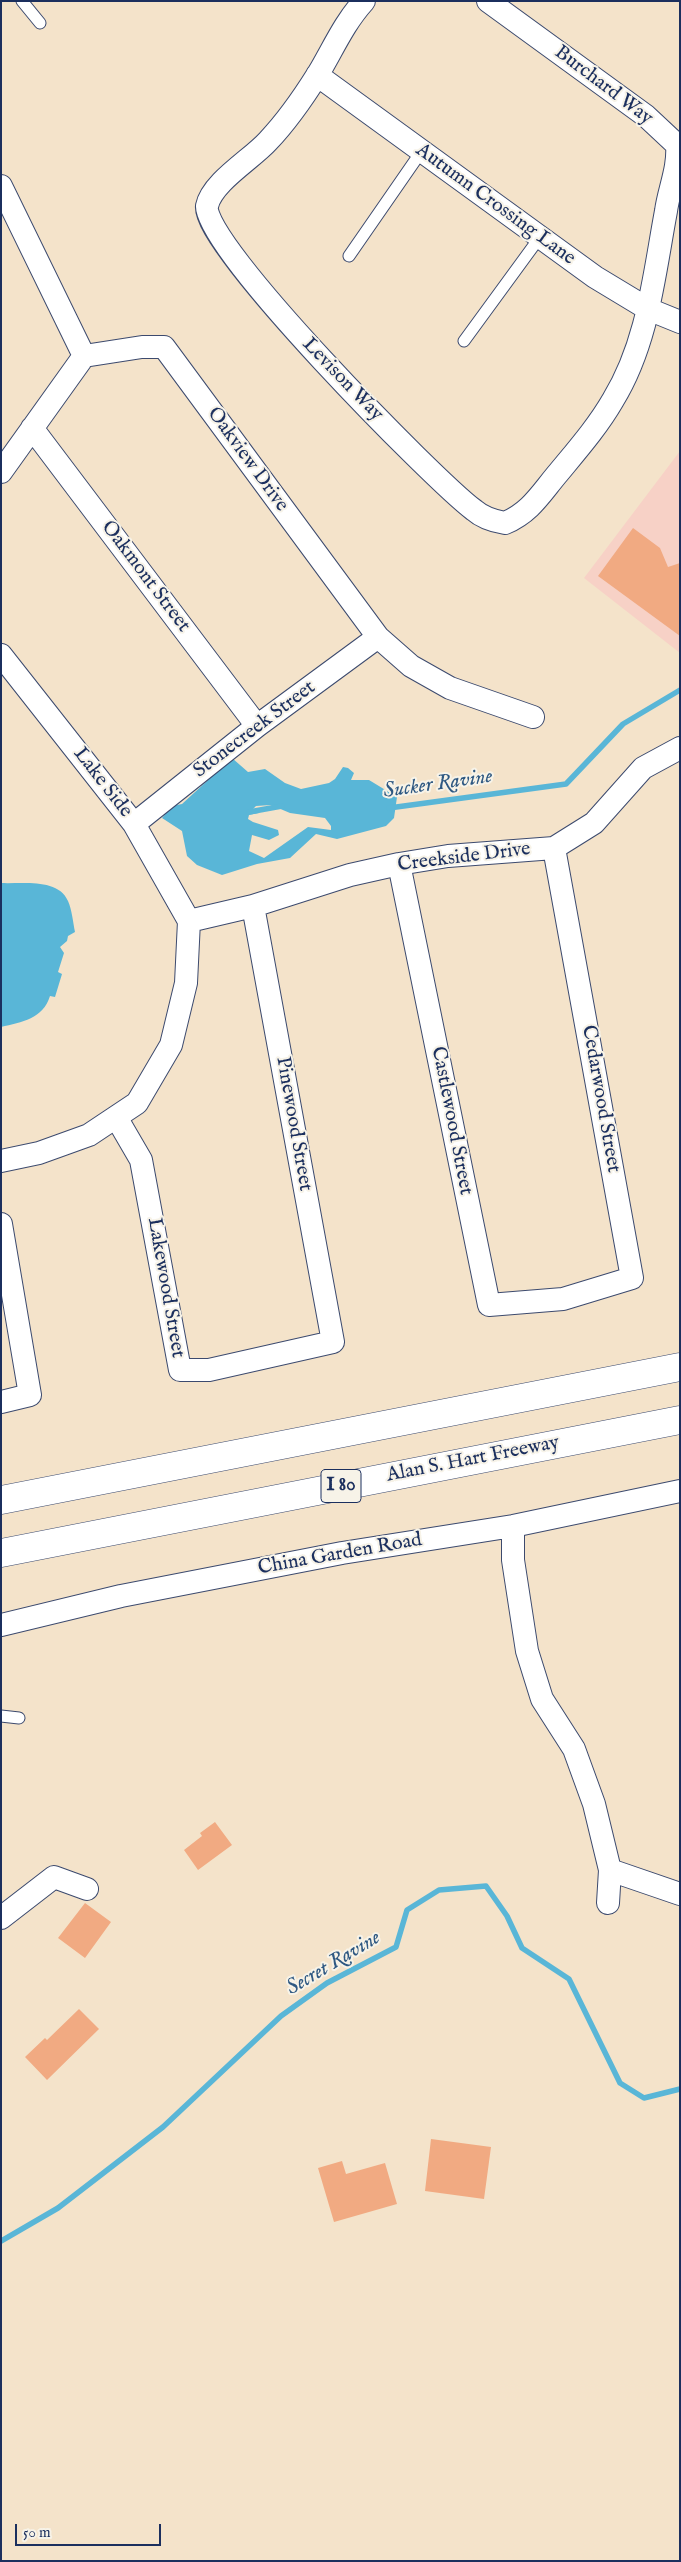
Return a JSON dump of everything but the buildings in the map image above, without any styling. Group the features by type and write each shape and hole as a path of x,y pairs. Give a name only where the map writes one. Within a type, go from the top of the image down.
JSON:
{"highway":[{"path":"1,1500 680,1367"},
{"name":"Alan S. Hart Freeway","path":"1,1553 680,1420"}],"street":[{"name":"Levison Way","path":"364,1 339,34 317,75 290,116 267,142 223,181 206,207 210,220 238,262 286,322 447,488 474,511 491,521 504,523 530,508 590,435 614,399 632,360 648,309"},
{"name":"Burchard Way","path":"488,1 646,116 678,145 679,160 667,205 648,309"},
{"name":"Autumn Crossing Lane","path":"317,75 595,277 648,309 680,322"},
{"path":"1,186 84,356 1,472"},
{"name":"Oakview Drive","path":"84,356 164,347 378,637"},
{"name":"Oakmont Street","path":"32,428 257,726"},
{"path":"378,637 411,666 450,688 533,717"},
{"name":"Stonecreek Street","path":"134,824 257,726 378,637"},
{"name":"Lake Side","path":"1,655 134,824 189,921"},
{"name":"Creekside Drive","path":"189,921 253,906 350,875 399,864 448,856 554,848 594,823 642,768 680,748"},
{"name":"Cedarwood Street","path":"554,848 632,1278 562,1299"},
{"name":"Castlewood Street","path":"399,864 488,1305 562,1299"},
{"name":"Pinewood Street","path":"253,906 333,1342"},
{"path":"1,1161 39,1153 89,1136 137,1103 171,1045 186,983 189,921"},
{"name":"Lakewood Street","path":"116,1117 141,1160 180,1370 209,1370 333,1342"},
{"path":"1,1224 30,1395 1,1402"},
{"name":"China Garden Road","path":"1,1625 150,1590 342,1553 513,1526 680,1491"},
{"path":"513,1526 513,1560 527,1651 542,1699 574,1749 594,1804 610,1870 608,1903"},
{"path":"610,1870 680,1894"},
{"path":"1,1918 54,1877 87,1889"}],"lane":[{"path":"22,1 40,23"},
{"path":"349,256 421,152"},
{"path":"464,341 540,237"},
{"path":"1,1716 19,1718"}],"shaded area":[{"path":"680,451 680,653 584,578"}],"water":[{"path":"232,758 248,772 265,769 285,783 301,789 329,783 335,779 343,767 348,768 354,773 351,780 369,780 397,797 394,818 386,826 337,839 316,834 290,858 257,864 222,875 197,865 187,856 182,831 162,818 172,806 182,804","holes":["271,805 290,813 325,818 331,826 331,830 308,827 264,858 249,851 252,835 269,840 279,835 278,830 248,819 249,815 259,813 253,809 256,806"]},
{"path":"1,883 39,884 48,885 56,889 68,901 75,932 68,936 67,941 60,947 64,953 58,972 62,974 55,997 50,996 47,1004 37,1015 1,1027"}],"waterway":[{"name":"Sucker Ravine","path":"389,808 566,784 623,724 680,690"},
{"name":"Sucker Ravine","path":"249,812 282,806"},
{"name":"Secret Ravine","path":"1,2241 58,2208 163,2127 281,2016 327,1983 396,1947 407,1910 439,1890 486,1886 507,1916 522,1948 569,1979 620,2083 644,2098 680,2089"}]}
